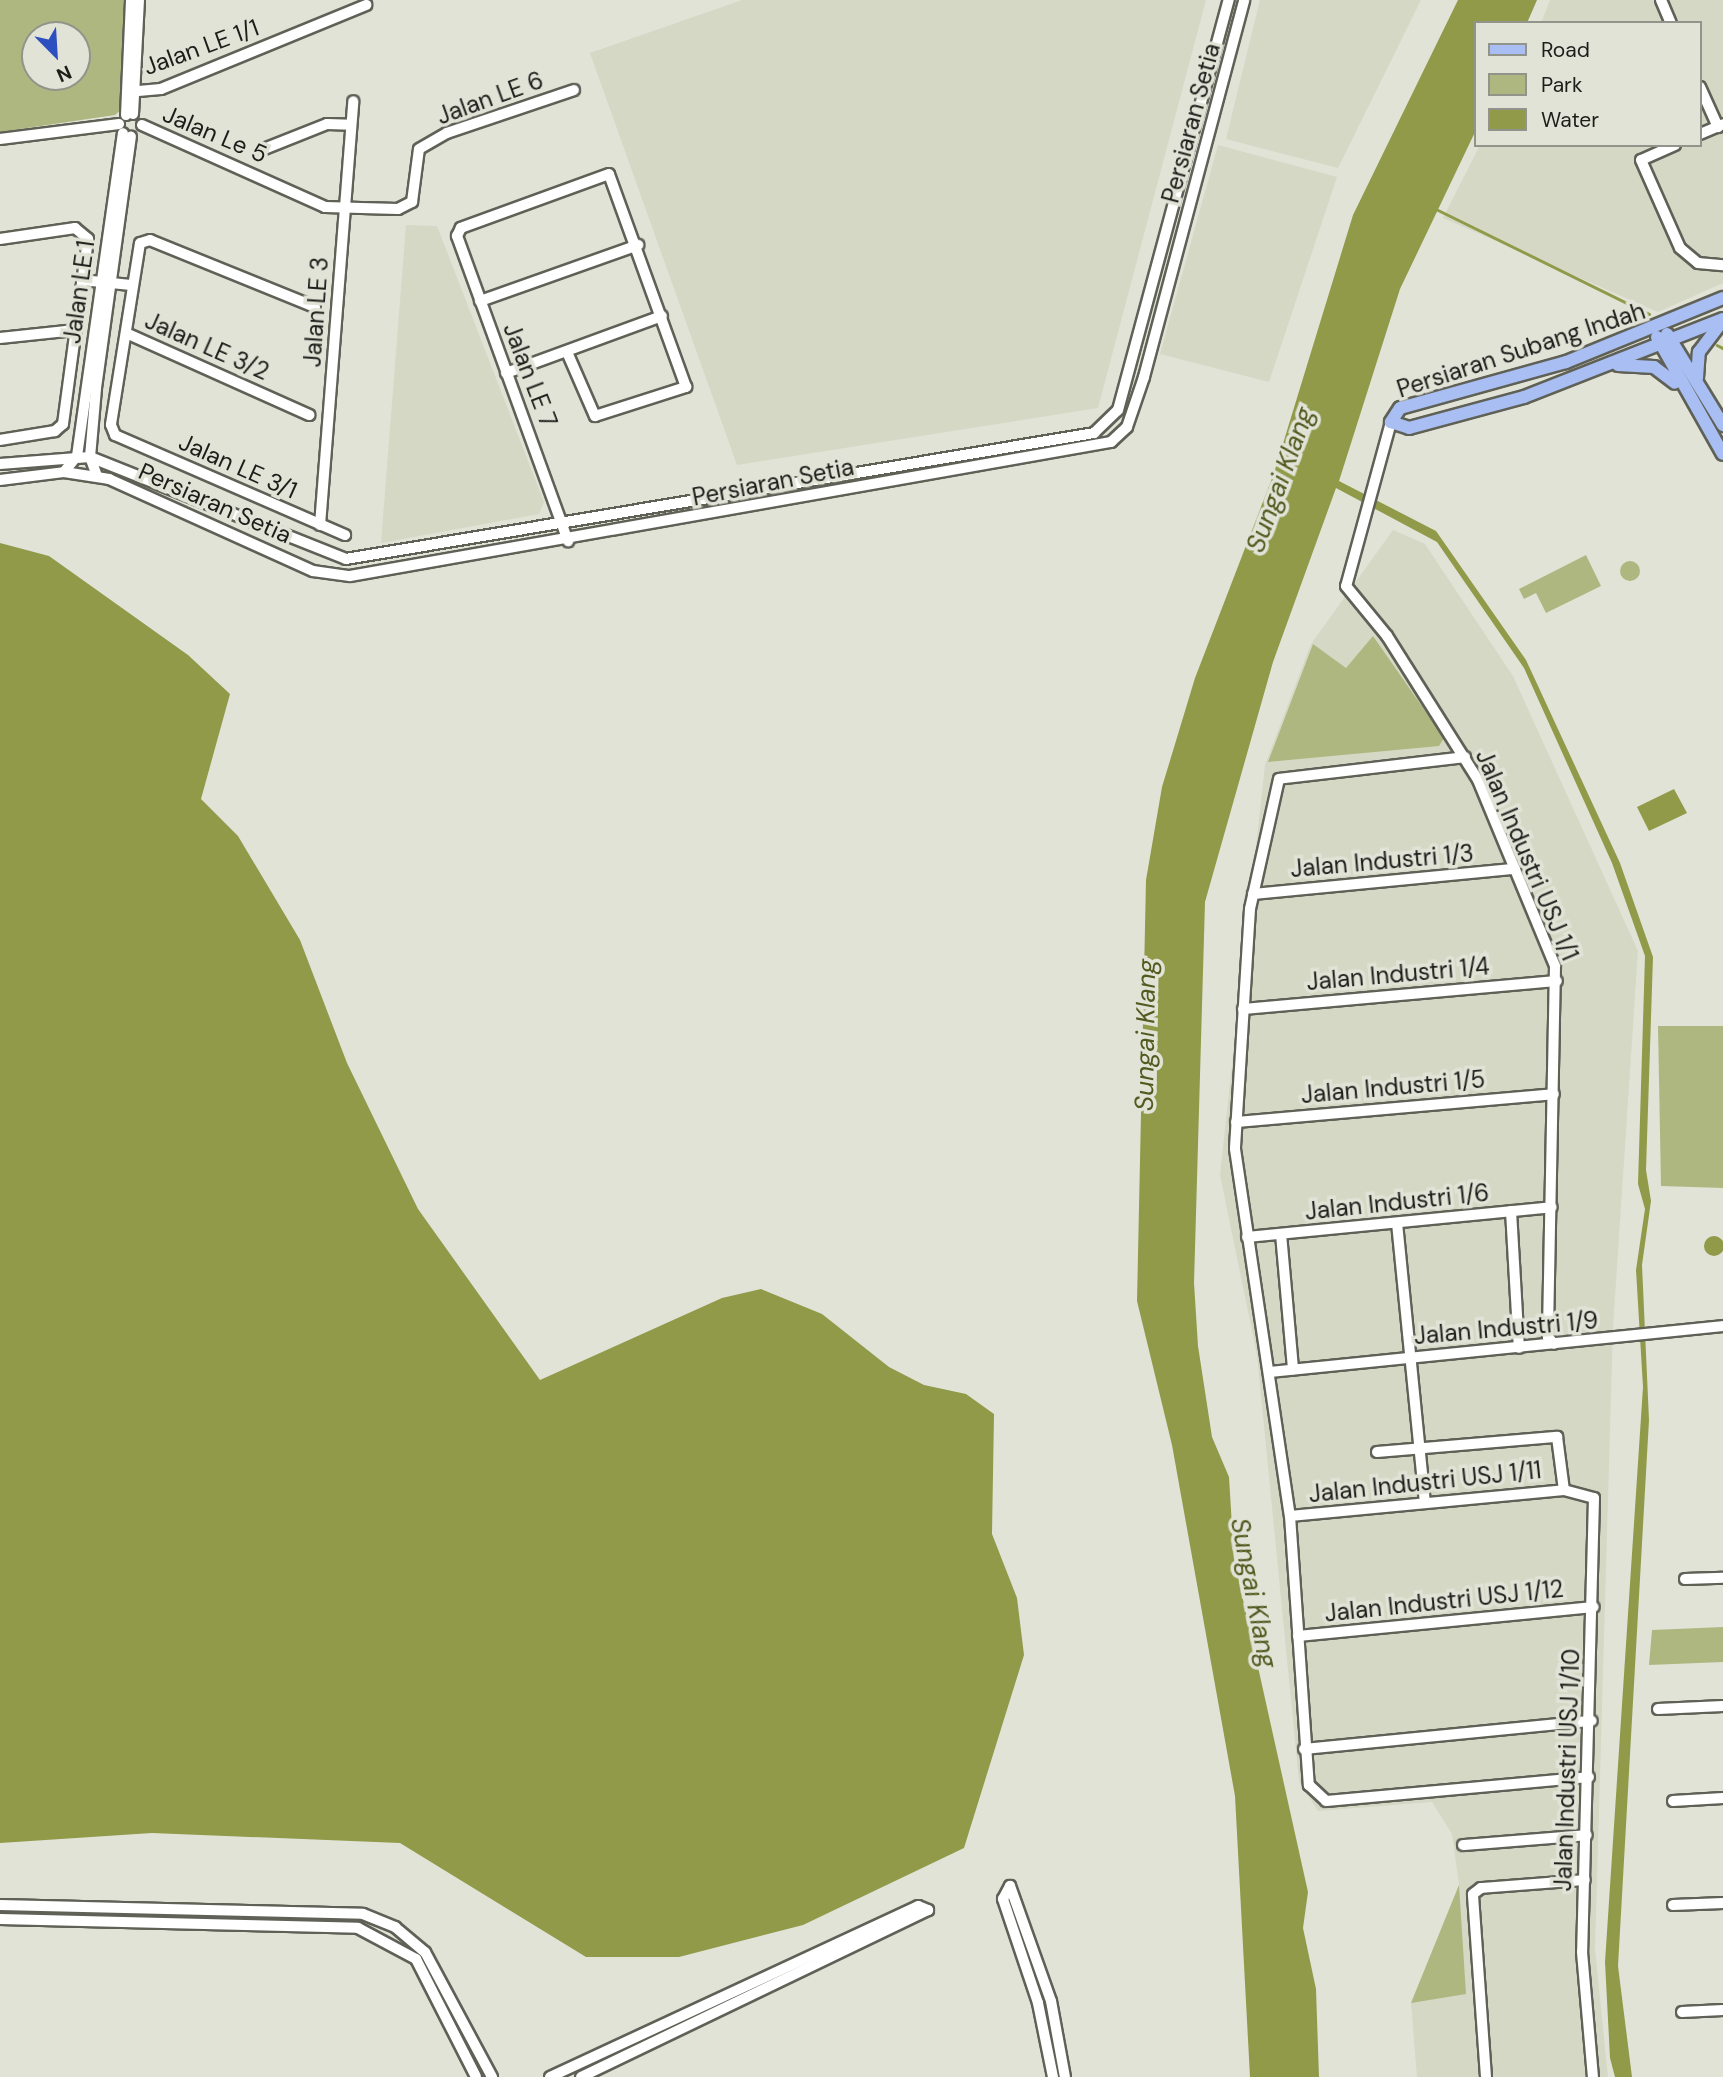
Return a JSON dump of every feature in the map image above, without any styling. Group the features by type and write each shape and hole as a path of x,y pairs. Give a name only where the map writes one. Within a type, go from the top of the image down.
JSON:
{"main road":[{"name":"Persiaran Subang Indah","path":"1723,298 1659,327 1566,362 1401,408 1391,422 1409,428 1524,397 1611,365 1672,338 1723,321"},
{"path":"1697,382 1699,352 1723,321"},
{"path":"1659,327 1672,338 1723,425"},
{"path":"1659,327 1657,345 1723,454"},
{"path":"1611,365 1654,367 1681,387"}],"street":[{"name":"Jalan LE 1","path":"131,0 131,92"},
{"name":"Jalan LE 1","path":"90,457 106,282 131,92 139,0"},
{"name":"Persiaran Setia","path":"0,464 90,457 346,559 1108,425 1118,410 1229,0"},
{"name":"Persiaran Setia","path":"0,480 64,472 97,477 337,576 568,541 1116,438 1132,417 1171,284 1244,0"},
{"path":"1661,0 1670,21"},
{"name":"Jalan LE 1/1","path":"131,92 208,71 366,5"},
{"name":"Jalan LE 6","path":"345,208 407,208 419,149 447,133 574,90"},
{"path":"1702,91 1720,125 1702,133"},
{"name":"Jalan LE 3","path":"320,524 353,101"},
{"path":"264,149 327,124 351,125"},
{"path":"126,125 142,125"},
{"path":"0,139 142,125"},
{"name":"Jalan Le 5","path":"142,125 272,181 315,203 345,208"},
{"path":"1670,147 1641,160 1680,248 1698,263 1723,265"},
{"name":"Jalan LE 7","path":"568,541 563,519 457,245 461,228 609,174 638,245"},
{"path":"0,239 69,228 81,229 88,239 59,430 0,440"},
{"path":"126,333 136,247 150,240 315,307"},
{"path":"480,301 638,245 685,388 595,416 567,352"},
{"path":"82,280 131,285"},
{"name":"Jalan LE 1","path":"77,456 106,282"},
{"path":"506,373 662,316"},
{"path":"0,338 76,330"},
{"name":"Jalan LE 3/1","path":"126,333 115,435 345,535"},
{"name":"Jalan LE 3/2","path":"126,333 309,415"},
{"name":"Jalan Industri USJ 1/1","path":"1391,422 1346,578 1349,595 1387,636 1465,757 1515,869 1557,981 1548,1337 1554,1343"},
{"path":"1108,425 1116,438"},
{"path":"64,472 77,456"},
{"path":"90,457 97,477"},
{"path":"1465,757 1290,774 1272,790 1253,894 1236,1122 1247,1237 1270,1372 1290,1517 1304,1749 1309,1785 1326,1801 1589,1777"},
{"name":"Jalan Industri 1/3","path":"1253,894 1515,869"},
{"name":"Jalan Industri 1/4","path":"1243,1009 1557,981"},
{"name":"Jalan Industri 1/5","path":"1236,1122 1554,1094"},
{"name":"Jalan Industri 1/6","path":"1247,1237 1552,1208"},
{"path":"1511,1212 1519,1348"},
{"path":"1397,1223 1425,1503"},
{"path":"1281,1234 1293,1369"},
{"name":"Jalan Industri 1/9","path":"1270,1372 1723,1326"},
{"path":"1377,1452 1557,1437 1564,1490"},
{"name":"Jalan Industri USJ 1/11","path":"1290,1517 1564,1490"},
{"name":"Jalan Industri USJ 1/10","path":"1564,1490 1585,1491 1596,1504 1592,1721 1582,1977 1593,2077"},
{"path":"1685,1579 1723,1578"},
{"name":"Jalan Industri USJ 1/12","path":"1298,1636 1594,1607"},
{"path":"1658,1709 1723,1706"},
{"path":"1304,1749 1592,1721"},
{"path":"1673,1801 1723,1798"},
{"path":"1463,1845 1587,1835"},
{"path":"1486,2077 1473,1894 1481,1888 1585,1880"},
{"path":"1053,2077 1038,2003 1003,1899 1010,1886 1051,2001 1065,2077"},
{"path":"1673,1905 1723,1903"},
{"path":"0,1905 363,1914 395,1927 425,1952 492,2077"},
{"path":"550,2077 918,1906 928,1910 581,2077"},
{"path":"0,1919 358,1928 416,1959 475,2077"},
{"path":"1682,2012 1723,2010"}],"shaded area":[{"path":"742,0 1206,0 1098,408 737,465 590,53"},
{"path":"1260,0 1421,0 1338,168 1226,139"},
{"path":"1550,0 1723,0 1723,283 1658,312 1443,218 1479,147 1702,147 1702,21 1542,21"},
{"path":"1218,145 1337,177 1269,382 1160,354"},
{"path":"406,225 437,226 544,502 539,514 381,543"},
{"path":"1393,530 1425,544 1513,676 1638,951 1613,1327 1595,1949 1608,2077 1417,2077 1411,2003 1459,1885 1452,1834 1432,1802 1318,1811 1299,1781 1257,1355 1220,1175 1265,765 1311,644"}],"green space":[{"path":"0,0 126,0 122,109 115,115 0,132"},
{"path":"1586,555 1601,586 1546,613 1536,593 1524,599 1519,589"},
{"path":"1626,561 1634,561 1640,571 1634,581 1626,581 1620,575 1620,567"},
{"path":"1373,636 1444,738 1439,746 1268,762 1313,644 1346,668"},
{"path":"1658,1026 1723,1026 1723,1188 1661,1186"},
{"path":"1723,1627 1723,1662 1649,1665 1652,1630"},
{"path":"1459,1885 1466,1994 1411,2003"}],"water":[{"name":"Sungai Klang","path":"1458,0 1537,0 1528,21 1474,21 1474,134 1400,289 1339,481 1436,531 1526,660 1620,863 1653,957 1646,1170 1651,1201 1642,1265 1649,1420 1618,1966 1632,2077 1615,2077 1610,2058 1605,1962 1643,1387 1636,1270 1645,1209 1638,1184 1645,956 1612,863 1524,668 1437,542 1336,488 1273,662 1205,902 1194,1283 1198,1346 1212,1437 1229,1477 1234,1559 1308,1892 1303,1928 1316,1989 1319,2077 1250,2077 1235,1796 1172,1445 1137,1301 1146,880 1162,787 1195,678 1274,473 1353,215"},
{"path":"0,543 49,556 188,655 230,694 201,799 238,836 300,940 347,1063 418,1209 540,1380 722,1298 761,1289 822,1314 889,1367 924,1385 966,1394 994,1414 992,1534 1017,1598 1024,1655 964,1848 803,1925 679,1957 586,1957 400,1843 152,1833 0,1843"},
{"path":"1674,789 1687,813 1649,831 1637,807"},
{"path":"1714,1236 1721,1239 1724,1246 1721,1253 1714,1256 1707,1253 1704,1246 1707,1239"}],"waterway":[{"path":"1432,207 1649,314"},
{"path":"1717,345 1723,348"}]}
